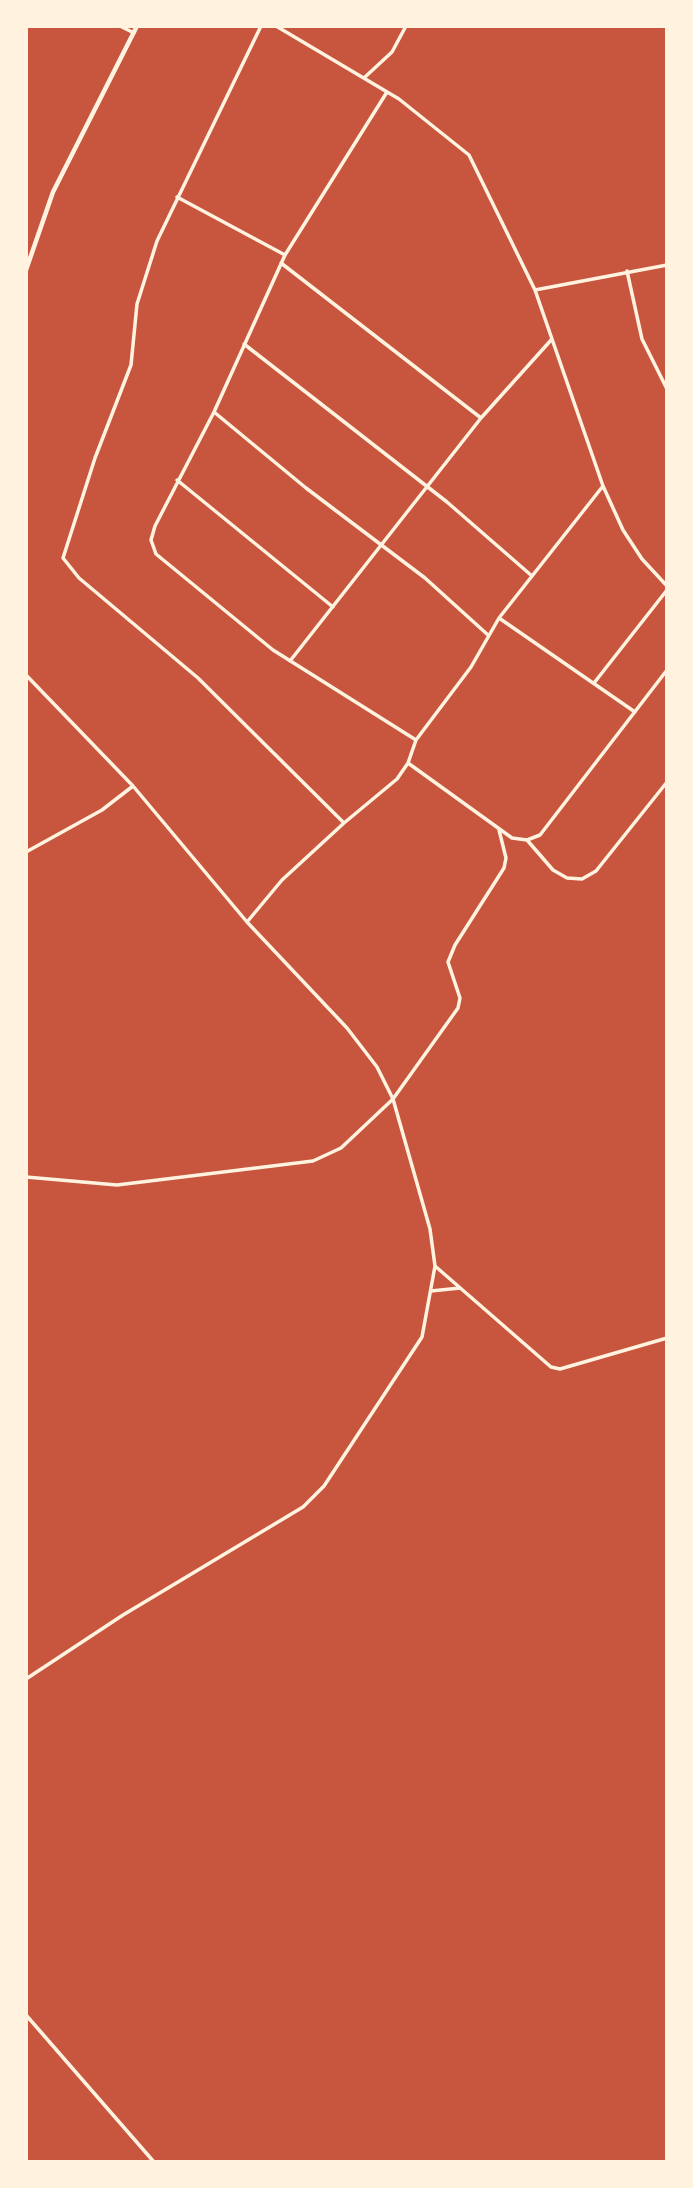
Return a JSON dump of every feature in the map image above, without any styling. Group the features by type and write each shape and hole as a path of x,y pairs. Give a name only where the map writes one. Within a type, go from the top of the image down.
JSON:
{"street":[{"path":"120,26 134,33"},
{"path":"26,270 52,192 137,26"},
{"path":"261,26 177,197 146,274 137,304 131,365 95,458 63,558 79,578 198,678 344,823"},
{"path":"276,26 365,77 469,155 535,290 603,486 623,530 642,559 667,588 594,683"},
{"path":"365,77 392,52 407,26"},
{"path":"387,92 285,255 214,412 177,480 151,540 156,554 210,601 290,661 416,740"},
{"path":"177,197 285,255"},
{"path":"281,263 481,418"},
{"path":"535,290 667,265"},
{"path":"627,271 642,339 667,389"},
{"path":"290,661 481,418 552,339"},
{"path":"244,344 428,488 532,576"},
{"path":"214,412 306,488 383,544 488,635"},
{"path":"177,480 333,607"},
{"path":"247,922 282,880 397,779 408,763 416,740 471,667 499,618 603,486"},
{"path":"499,618 635,712"},
{"path":"408,763 499,830 512,838 527,840 540,835 667,670"},
{"path":"26,675 133,786 247,922 347,1028 377,1067 393,1099 430,1230 435,1266 422,1337 324,1486 303,1507 123,1615 26,1679"},
{"path":"527,840 553,870 567,878 582,879 596,870 667,782"},
{"path":"26,852 102,810 133,786"},
{"path":"26,1177 117,1185 313,1161 341,1148 393,1099 458,1009 460,998 448,962 455,945 505,868 506,859 499,830"},
{"path":"435,1266 551,1367 560,1369 667,1338"},
{"path":"431,1291 460,1288"},
{"path":"26,2015 154,2162"}]}
